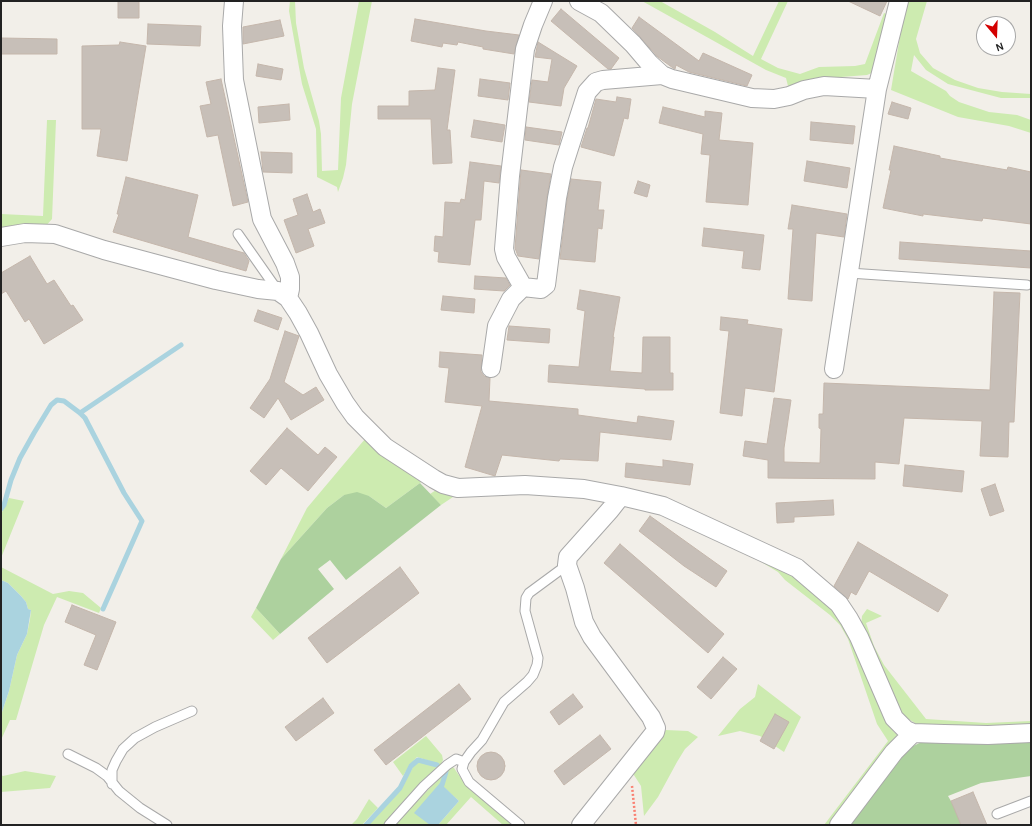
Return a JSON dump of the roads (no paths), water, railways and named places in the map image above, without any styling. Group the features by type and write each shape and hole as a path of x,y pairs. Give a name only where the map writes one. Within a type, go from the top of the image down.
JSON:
{"street":[{"path":"234,1 232,26 234,80 262,219 290,277 290,289 283,294"},
{"path":"523,287 506,257 504,249 510,176 525,49 533,24 543,1"},
{"path":"579,1 601,13 662,75 672,79 752,98 774,99 824,86 877,89"},
{"path":"834,369 877,89 899,1"},
{"path":"523,287 541,289 546,285 557,198 563,167 584,99 590,86 603,80 662,75"},
{"path":"1,237 25,233 55,234 104,250 216,280 283,294 309,333 328,374 345,403 372,435 385,447 434,479 443,484 458,488 525,485 584,489 664,506 797,568 813,580 839,604 859,637 894,718 906,730 913,733 988,735 1031,733"},
{"path":"491,368 497,326 511,299 523,287"},
{"path":"581,825 655,732 655,723 592,637 584,622 567,565 568,557 621,496"},
{"path":"839,825 894,752 913,733"}],"lane":[{"path":"238,234 283,294"},
{"path":"849,273 1027,285"},
{"path":"520,825 469,782 462,769 464,762 482,740 504,702 527,682 533,675 537,665 538,658 535,643 525,611 526,598 529,593 567,565"},
{"path":"112,784 112,770 116,761 123,749 135,738 155,727 192,711"},
{"path":"68,754 96,768 140,808 166,825"},
{"path":"389,825 424,786 447,765 456,759 464,762"},
{"path":"997,814 1031,801"}],"water":[{"path":"1,580 8,583 21,596 26,602 28,609 31,610 27,634 17,655 9,691 1,715"},
{"path":"440,783 459,801 438,825 430,825 414,813"}],"waterway":[{"path":"80,413 181,345"},
{"path":"1,509 4,505 11,480 20,458 34,433 51,405 57,400 64,401 85,418 124,493 142,521 103,609"},
{"path":"366,825 400,788 411,766 418,760 437,765"},
{"path":"442,785 446,772"}]}
